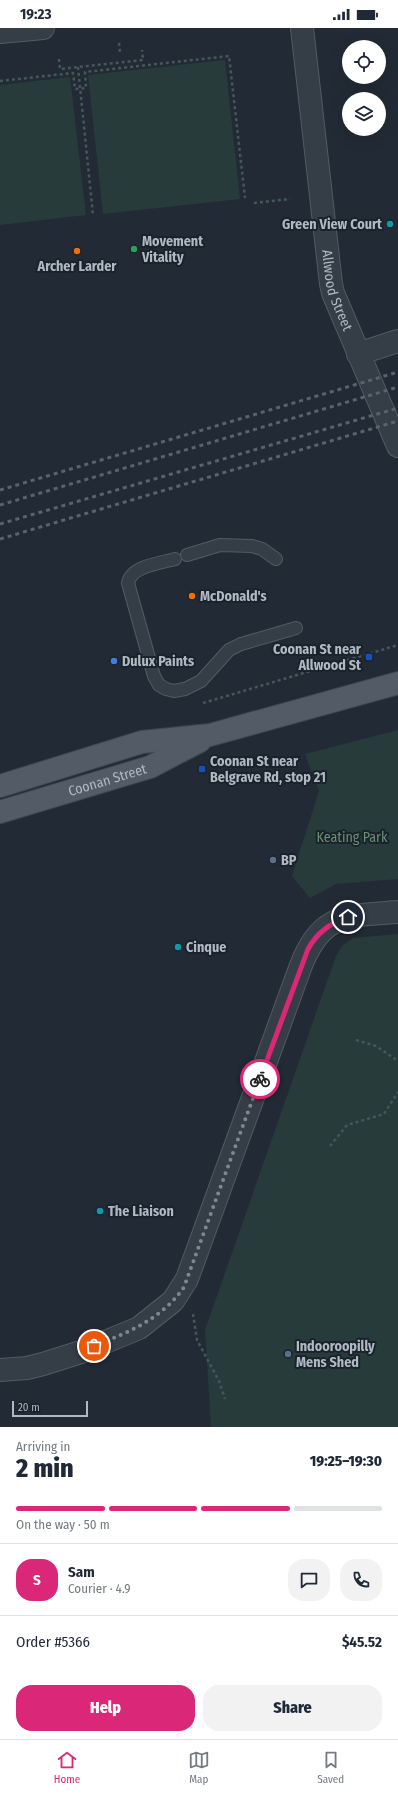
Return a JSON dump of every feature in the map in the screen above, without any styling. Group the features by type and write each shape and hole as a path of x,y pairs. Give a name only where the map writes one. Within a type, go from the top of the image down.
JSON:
{"main road":[{"name":"Coonan Street","path":"0,786 142,742 210,735 398,684"},
{"name":"Coonan Street","path":"0,812 150,767 210,735"}],"street":[{"path":"0,32 43,28"},
{"name":"Allwood Street","path":"302,28 333,293 398,446"},
{"path":"358,354 398,341"},
{"path":"376,690 398,689"},
{"path":"0,1370 27,1368 81,1352 139,1328 173,1302 187,1279 308,949 319,933 336,921 354,916 398,912"}],"lane":[{"path":"187,555 220,545 252,546 262,548 276,559"},
{"path":"174,559 136,571 129,578 128,583 154,676 162,687 174,691 192,686 206,677 229,650 241,644 296,628"}],"path":[{"path":"119,43 120,52"},
{"path":"59,59 60,69 143,60 142,50"},
{"path":"0,81 73,73 75,89 86,88 85,72 229,56 245,198"},
{"path":"78,67 93,215"},
{"path":"254,203 290,199"},
{"path":"199,705 398,644"},
{"path":"356,1040 376,1046 398,1061"},
{"path":"330,1146 348,1125 384,1114 398,1092"},
{"path":"193,1312 196,1340 219,1381 225,1399"}],"green space":[{"path":"225,60 240,199 103,214 88,75"},
{"path":"70,77 86,215 0,225 0,85"},
{"name":"Keating Park","path":"398,730 398,879 336,884 310,898 292,876 319,791 305,754"},
{"path":"398,934 398,1427 211,1427 205,1330 336,956 342,946 353,938"}],"railway":[{"path":"0,490 398,372"},
{"path":"0,505 398,387"},
{"path":"0,524 398,408"},
{"path":"0,539 398,421"}],"way so far":[{"path":"94,1346 139,1328 173,1302 184,1287 260,1079"}],"place":[{"name":"Green View Court","path":"390,224"},
{"name":"Movement Vitality","path":"134,249"},
{"name":"Archer Larder","path":"77,251"},
{"name":"McDonald's","path":"192,596"},
{"name":"Coonan St near Allwood St","path":"369,657"},
{"name":"Dulux Paints","path":"114,661"},
{"name":"Coonan St near Belgrave Rd, stop 21","path":"202,769"},
{"name":"BP","path":"273,860"},
{"name":"Cinque","path":"178,947"},
{"name":"The Liaison","path":"100,1211"},
{"name":"Indooroopilly Mens Shed","path":"288,1354"}],"route":[{"path":"260,1079 308,949 314,938 324,928 336,921 348,917"}]}
